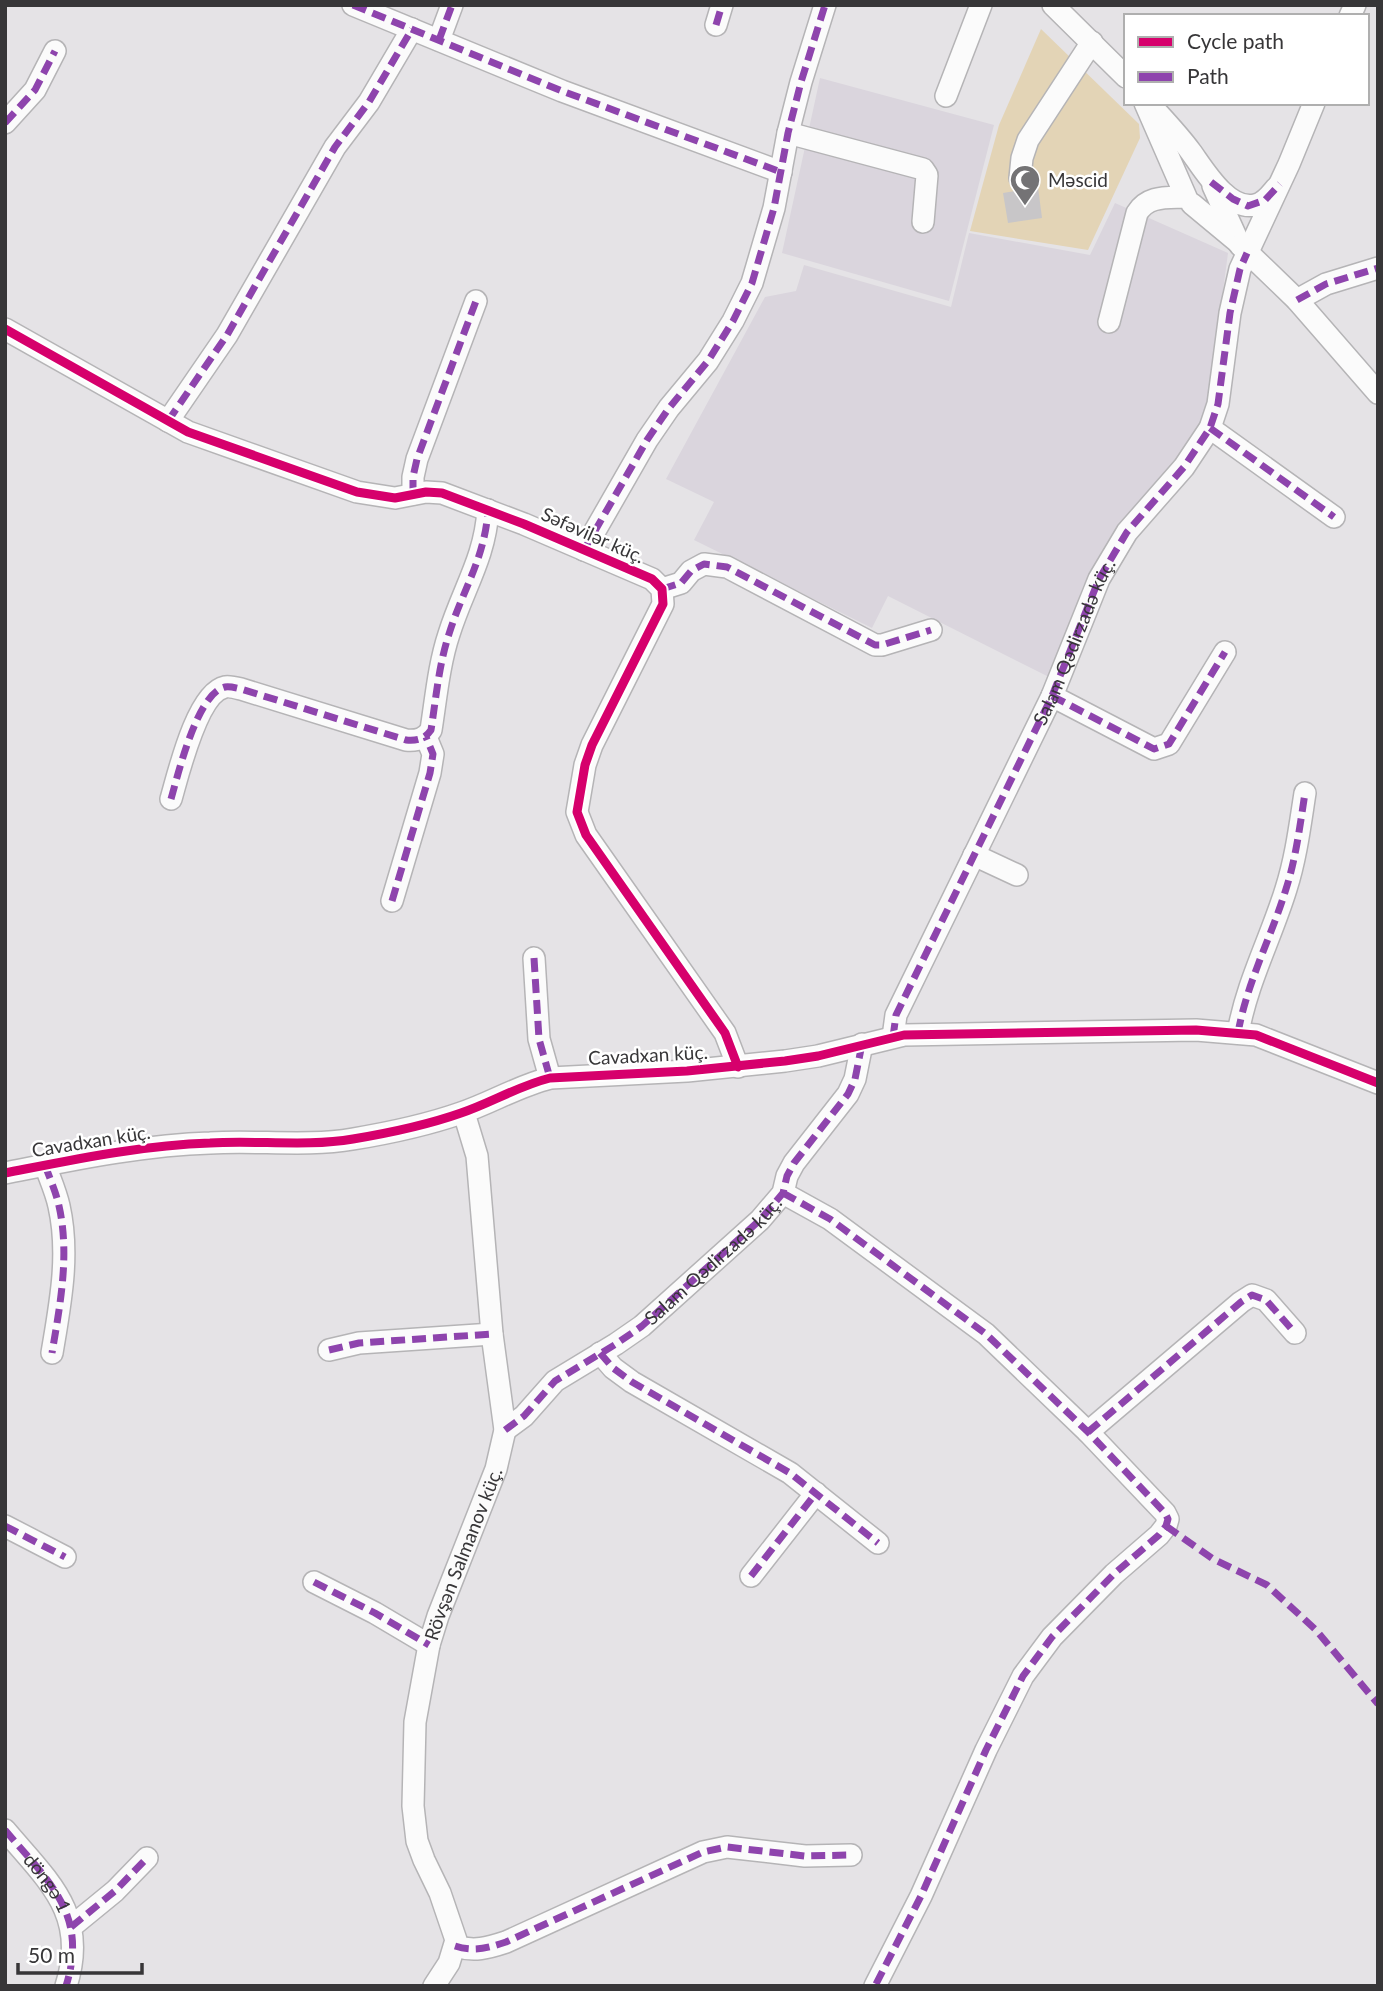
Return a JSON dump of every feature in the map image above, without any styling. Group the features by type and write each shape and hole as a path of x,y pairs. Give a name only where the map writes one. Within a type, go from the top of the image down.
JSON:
{"street":[{"path":"353,5 562,91 781,172"},
{"path":"439,40 452,5"},
{"path":"584,550 648,440 669,408 708,361 733,321 751,283 763,248 788,133 825,5"},
{"path":"946,96 981,5"},
{"path":"1053,5 1124,75"},
{"path":"168,421 227,335 335,147 369,102 412,29"},
{"path":"1020,178 1022,158 1028,140 1092,42"},
{"path":"5,123 35,90 55,51"},
{"path":"1148,105 1189,200 1297,300 1378,393"},
{"path":"1149,105 1190,152 1212,184 1243,248"},
{"name":"Salam Qədirzadə küç.","path":"892,1037 896,1015 1064,671 1085,612 1112,555 1141,514 1184,467 1210,428 1218,404 1243,248 1280,184 1313,105"},
{"path":"788,133 923,169 927,175 923,222"},
{"path":"1189,200 1185,188 1190,180 1199,177 1248,206 1265,200 1280,184"},
{"path":"1109,322 1137,213 1142,205 1151,199 1189,200"},
{"path":"1297,300 1326,284 1378,268"},
{"path":"413,494 412,477 416,458 476,301"},
{"name":"Səfəvilər küç.","path":"5,329 168,421 224,447 357,492 395,498 442,493 652,579 662,589"},
{"path":"1210,428 1334,517"},
{"path":"171,799 184,749 204,706 215,692 225,686 406,740 415,741 426,737 431,730 449,634 481,554 488,510"},
{"path":"738,1067 725,1033 586,835 577,813 578,796 592,745 663,604 662,589 681,583 691,571 704,564 727,567 875,645 931,630"},
{"path":"1052,696 1154,750 1169,744 1225,652"},
{"path":"392,901 430,773 433,754 426,737"},
{"path":"1238,1032 1243,1004 1286,889 1298,843 1305,793"},
{"path":"974,855 1017,875"},
{"path":"534,958 539,1039 550,1079"},
{"name":"Cavadxan küç.","path":"5,1173 168,1146 334,1142 442,1119 531,1083 550,1079 738,1067 818,1056 892,1037 918,1035 1238,1032 1277,1042 1378,1083"},
{"name":"Salam Qədirzadə küç.","path":"505,1430 524,1416 555,1381 642,1326 760,1220 783,1193 794,1163 848,1094 855,1079 862,1044"},
{"name":"Rövşən Salmanov küç.","path":"455,1946 455,1931 417,1841 413,1806 415,1721 429,1645 496,1469 505,1430 492,1334 477,1156 464,1112"},
{"path":"45,1165 59,1204 63,1231 62,1293 52,1353"},
{"path":"783,1193 830,1219 964,1316 1003,1349 1088,1432 1168,1519 1159,1535 1114,1574 1052,1637 1023,1676 991,1739 921,1896 875,1986"},
{"path":"1088,1432 1252,1295 1266,1300 1295,1334"},
{"path":"329,1350 359,1343 492,1334"},
{"path":"600,1353 613,1368 632,1382 790,1473 878,1543"},
{"path":"751,1576 816,1493"},
{"path":"5,1526 65,1557"},
{"path":"314,1582 375,1613 429,1645"},
{"name":"döngə 1","path":"5,1829 61,1899 71,1927 74,1946 73,1964 66,1986"},
{"path":"434,1986 449,1963 455,1946 469,1950 506,1942 703,1852 727,1847 805,1856 851,1856"},
{"path":"71,1927 115,1891 147,1858"}],"shaded area":[{"path":"1041,29 1139,124 1140,138 1088,250 970,231 999,125"},
{"path":"820,78 994,125 949,301 782,253"},
{"path":"1115,203 1228,253 1210,389 1201,423 1188,447 1126,517 1083,586 1051,678 888,596 872,628 694,540 714,502 666,479 765,297 796,291 804,265 951,307 969,233 1090,255"}],"building":[{"path":"1038,187 1042,218 1008,223 1003,193"}],"marked path":[{"path":"353,5 562,91 781,172"},
{"path":"439,40 452,5"},
{"path":"716,25 722,5"},
{"path":"584,550 647,440 669,408 708,361 733,321 752,283 774,208 801,82 825,5"},
{"path":"168,421 227,335 335,147 369,102 412,29"},
{"path":"5,123 35,90 55,51"},
{"path":"1211,182 1233,199 1248,206 1265,200 1280,184"},
{"path":"893,1037 896,1015 1052,696 1099,579 1127,532 1184,467 1210,428 1218,404 1230,313 1240,269 1247,253"},
{"path":"1297,300 1326,284 1378,268"},
{"path":"413,494 417,459 476,301"},
{"path":"1210,428 1334,517"},
{"path":"171,799 197,719 215,693 225,687 241,689 406,740 417,740 426,736 431,730 446,645 483,543 488,510"},
{"path":"662,589 681,583 691,571 704,564 727,567 875,645 931,630"},
{"path":"1052,696 1154,749 1169,744 1225,652"},
{"path":"392,901 430,773 433,754 426,737"},
{"path":"1238,1033 1247,996 1289,877 1305,793"},
{"path":"534,958 539,1039 550,1078"},
{"path":"505,1430 524,1416 555,1381 642,1326 760,1220 783,1193 794,1163 848,1094 855,1079 862,1044"},
{"path":"45,1165 59,1206 64,1243 63,1280 52,1353"},
{"path":"783,1193 830,1219 986,1334 1088,1432 1168,1519 1159,1535 1114,1574 1052,1637 1023,1676 986,1750 921,1896 875,1986"},
{"path":"1088,1432 1252,1295 1266,1300 1295,1333"},
{"path":"329,1350 359,1343 492,1334"},
{"path":"600,1353 613,1368 632,1382 790,1473 878,1543"},
{"path":"751,1576 816,1493"},
{"path":"5,1526 65,1557"},
{"path":"1166,1526 1213,1559 1267,1585 1316,1630 1378,1704"},
{"path":"314,1582 375,1613 429,1645"},
{"path":"5,1830 49,1883 68,1918 72,1938 72,1961 66,1986"},
{"path":"455,1946 481,1948 506,1942 703,1852 727,1847 805,1856 851,1855"},
{"path":"71,1927 115,1891 147,1858"}],"cycle path":[{"path":"5,329 188,432 357,492 395,498 426,492 442,493 524,524 652,579 662,589 663,604 592,745 585,765 577,812 586,835 725,1033 738,1067"},
{"path":"5,1173 107,1154 184,1144 317,1143 353,1139 448,1117 550,1078 687,1071 785,1061 818,1056 904,1035 1196,1030 1256,1035 1378,1083"}],"place":[{"name":"Məscid","path":"1025,207"}]}
